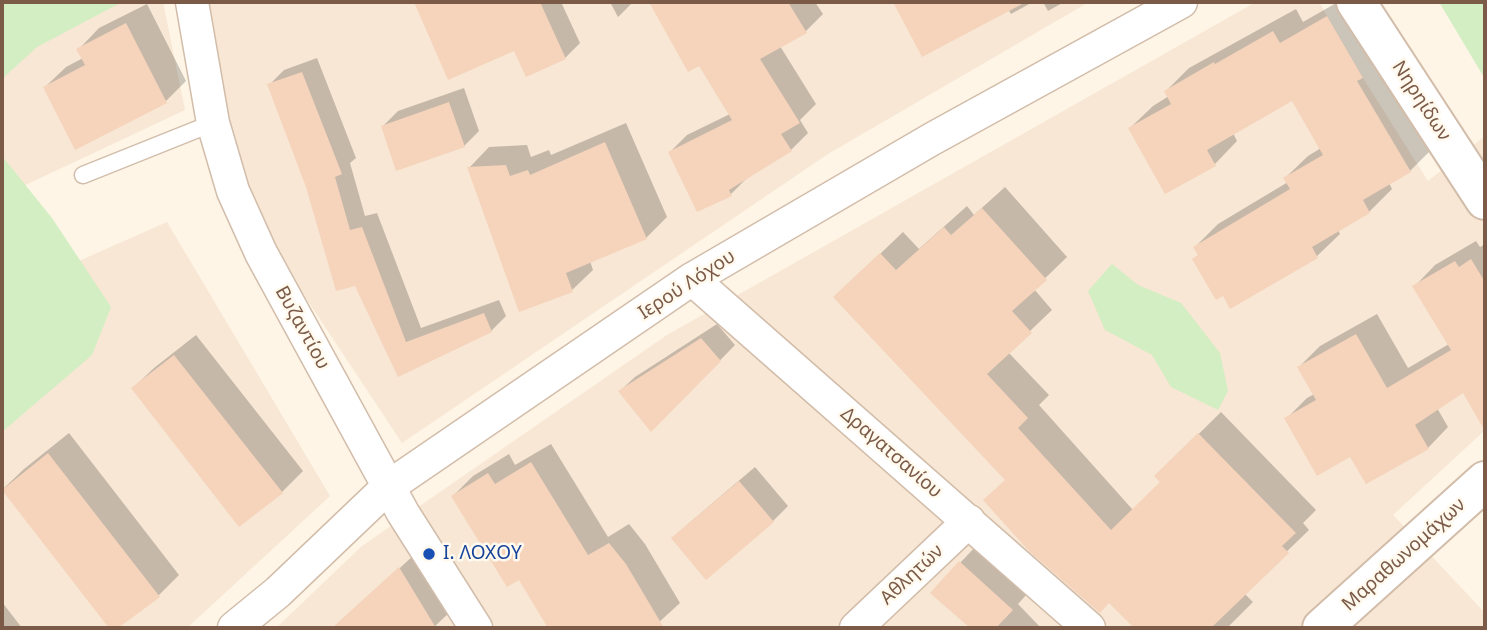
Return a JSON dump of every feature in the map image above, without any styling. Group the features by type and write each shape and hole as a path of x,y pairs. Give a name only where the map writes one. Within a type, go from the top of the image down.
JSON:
{"street":[{"name":"Βυζαντίου","path":"192,2 213,123 233,191 261,253 388,487 477,628"},
{"name":"Ιερού Λόχου","path":"234,628 278,592 388,487 692,279 932,139 1181,2"},
{"name":"Νηρηίδων","path":"1356,2 1485,200"},
{"name":"Δραγατσανίου","path":"692,279 1089,628"},
{"name":"Μαραθωνομάχων","path":"1322,628 1485,481"},
{"name":"Αθλητών","path":"856,628 969,522"}],"lane":[{"path":"83,175 213,123"}],"shaded area":[{"path":"2,2 163,2 185,110 2,196"},
{"path":"204,2 1089,2 828,154 402,443 225,176"},
{"path":"1256,2 1319,2 1428,181 1485,136 1485,430 1393,515 1485,613 1485,628 276,628 362,546 667,335"},
{"path":"167,222 330,496 187,628 2,628 2,295"}],"green space":[{"path":"2,2 122,2 37,47 2,79"},
{"path":"1439,2 1485,2 1485,79"},
{"path":"2,156 52,218 111,307 92,355 2,432"},
{"path":"1112,264 1138,285 1181,303 1220,353 1228,391 1218,410 1171,387 1152,355 1105,330 1088,291"}],"building":[{"path":"414,2 540,2 566,59 526,77 514,51 448,80"},
{"path":"649,2 788,2 807,33 760,59 800,123 781,134 792,151 729,190 732,196 697,212 668,152 732,120 699,66 688,72"},
{"path":"893,2 1026,2 922,57"},
{"path":"1327,16 1363,78 1357,81 1411,172 1363,200 1370,213 1312,247 1318,258 1230,309 1223,296 1216,300 1192,259 1198,255 1193,247 1290,189 1283,178 1323,155 1292,101 1207,150 1216,166 1165,194 1128,128 1171,104 1164,91 1214,62 1215,64 1273,31 1280,43"},
{"path":"126,23 167,103 75,150 43,87 85,65 76,49"},
{"path":"302,72 342,174 335,177 350,230 362,227 406,342 484,313 492,332 398,377 355,286 336,291 306,187 267,84"},
{"path":"449,102 465,147 396,171 381,126"},
{"path":"605,142 647,239 566,273 573,292 519,312 467,167 506,165 510,176 528,170 530,175"},
{"path":"982,208 1047,280 1012,311 1032,333 987,374 1028,418 1018,428 1111,530 1160,482 1154,476 1198,433 1296,533 1282,546 1289,553 1211,628 1134,628 1109,603 1100,613 1029,551 983,500 1005,480 833,297 880,253 896,270 944,227 951,235"},
{"path":"1471,259 1485,282 1485,431 1463,393 1415,425 1429,449 1366,484 1350,457 1317,476 1284,418 1316,400 1297,367 1356,334 1387,388 1451,350 1412,286 1455,261 1459,267"},
{"path":"701,338 721,361 651,432 618,391"},
{"path":"174,355 283,493 239,527 131,388"},
{"path":"48,453 160,597 118,628 109,628 2,490"},
{"path":"531,462 588,555 609,543 626,564 664,628 548,628 519,580 507,587 451,496 488,473 495,484"},
{"path":"739,481 774,522 706,580 671,538"},
{"path":"959,561 1013,610 996,628 970,628 930,593"},
{"path":"399,567 436,628 332,628"}],"place":[{"name":"Ι. ΛΟΧΟΥ","path":"429,554"}]}
